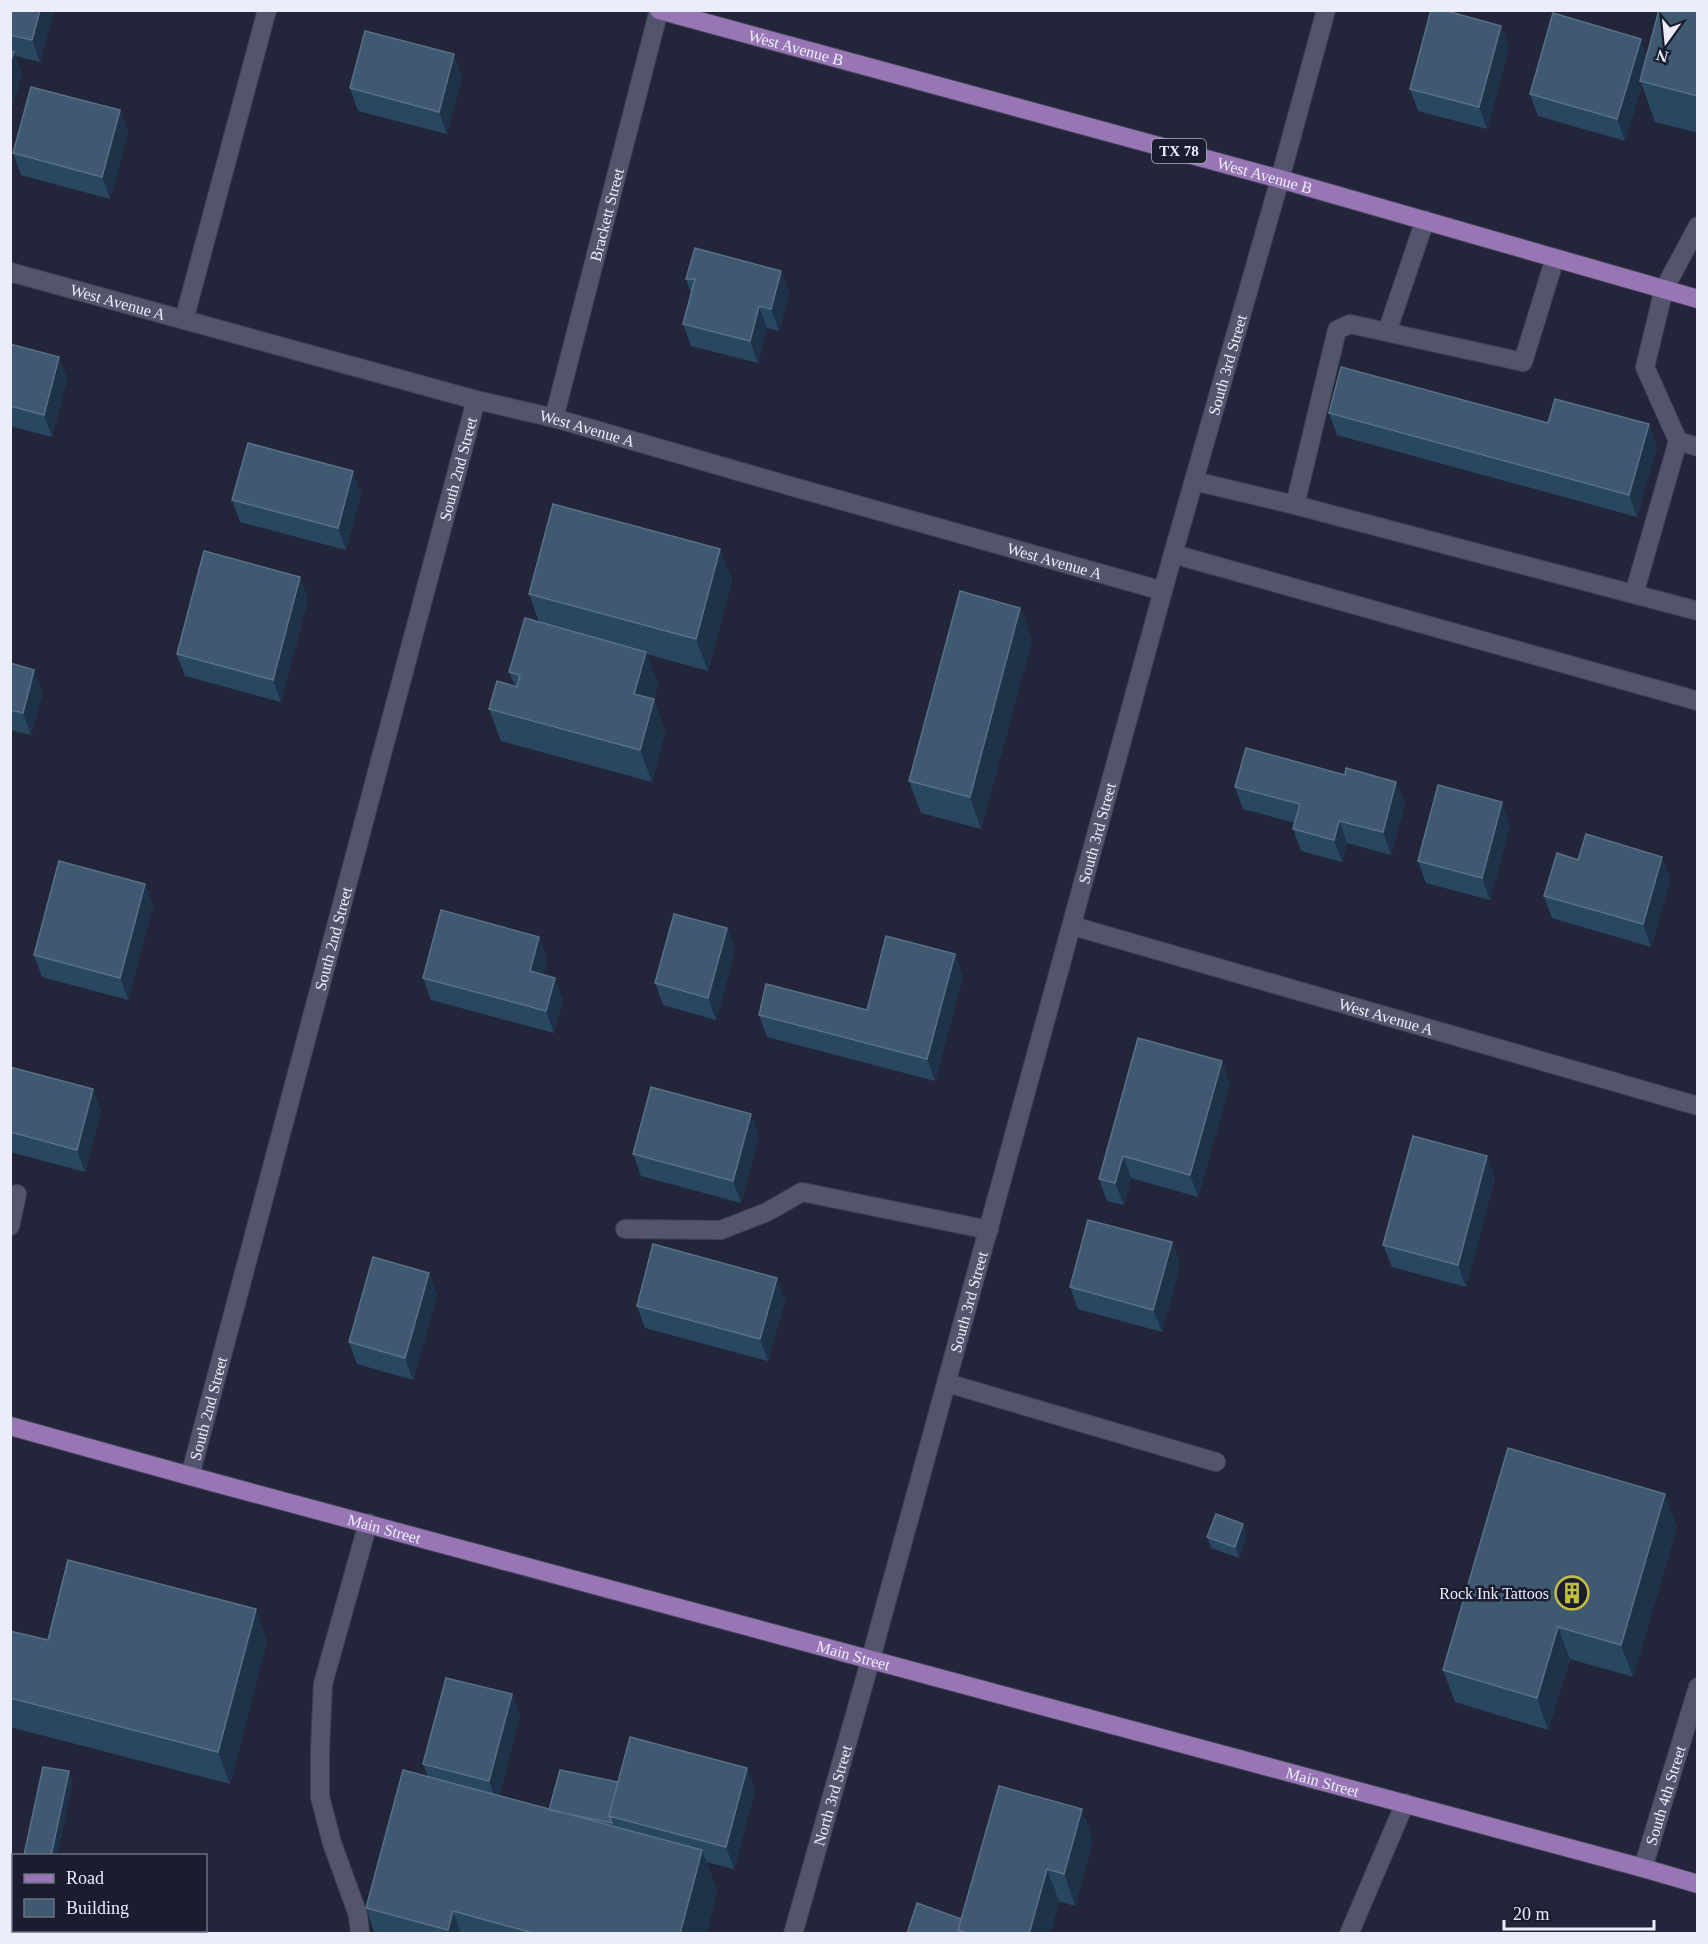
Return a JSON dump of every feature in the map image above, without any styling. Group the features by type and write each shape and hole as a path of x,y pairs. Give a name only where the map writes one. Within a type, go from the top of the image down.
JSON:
{"main road":[{"name":"West Avenue B","path":"659,10 1280,179 1698,299"},
{"name":"Main Street","path":"10,1426 872,1658 1698,1884"}],"street":[{"path":"184,320 267,10"},
{"name":"Brackett Street","path":"554,418 659,10"},
{"name":"South 3rd Street","path":"872,1658 1173,554 1326,10"},
{"path":"1387,332 1425,220"},
{"path":"1634,594 1678,441 1645,367 1664,289 1698,226"},
{"path":"1295,505 1337,330 1350,324 1523,362 1555,258"},
{"name":"West Avenue A","path":"10,272 477,400 554,418 1163,591"},
{"name":"South 2nd Street","path":"190,1476 477,400"},
{"path":"1678,441 1698,447"},
{"path":"1194,481 1295,505 1698,611"},
{"path":"1173,554 1698,701"},
{"name":"West Avenue A","path":"1073,926 1698,1106"},
{"path":"625,1229 721,1230 767,1212 802,1191 989,1230"},
{"path":"10,1226 17,1194"},
{"path":"947,1383 1216,1462"},
{"path":"360,1934 358,1915 332,1843 320,1797 320,1750 323,1684 368,1523"},
{"name":"North 3rd Street","path":"793,1934 872,1658"},
{"name":"South 4th Street","path":"1643,1868 1689,1748 1698,1687"},
{"path":"1348,1934 1405,1803"}],"building":[{"path":"10,10 40,10 32,40 10,35"},
{"path":"1431,10 1443,10 1501,26 1479,107 1410,89"},
{"path":"1659,10 1698,10 1698,96 1640,81"},
{"path":"1553,13 1641,39 1617,119 1530,94"},
{"path":"365,31 454,54 439,112 350,88"},
{"path":"10,51 14,52 10,63"},
{"path":"31,87 120,110 102,177 13,153"},
{"path":"695,248 781,271 771,309 759,306 750,341 683,324 695,279 686,279"},
{"path":"10,344 59,357 44,415 10,406"},
{"path":"1341,367 1548,423 1555,399 1649,424 1629,495 1329,413"},
{"path":"248,443 353,471 338,528 232,500"},
{"path":"553,504 720,549 696,639 529,594"},
{"path":"204,551 300,577 273,680 177,654"},
{"path":"960,591 1020,608 970,797 909,781"},
{"path":"525,618 646,652 634,694 654,699 640,750 489,709 497,681 517,687 520,675 509,672"},
{"path":"10,663 34,670 23,713 10,710"},
{"path":"1246,748 1345,775 1346,768 1396,782 1383,832 1339,821 1334,840 1293,829 1300,804 1235,787"},
{"path":"1438,785 1502,802 1482,878 1418,861"},
{"path":"1586,834 1662,857 1643,924 1544,896 1557,853 1578,860"},
{"path":"59,861 145,884 120,978 34,955"},
{"path":"441,910 539,937 530,971 555,978 546,1011 423,978"},
{"path":"674,914 727,928 708,998 655,983"},
{"path":"886,936 955,954 927,1059 759,1015 766,984 867,1010"},
{"path":"1138,1038 1222,1061 1190,1175 1123,1156 1115,1183 1099,1179"},
{"path":"10,1067 93,1089 77,1150 10,1132"},
{"path":"651,1087 751,1114 733,1181 633,1154"},
{"path":"1413,1136 1487,1156 1458,1265 1383,1245"},
{"path":"1088,1220 1172,1242 1153,1310 1070,1287"},
{"path":"653,1244 777,1278 760,1339 637,1306"},
{"path":"373,1257 429,1273 405,1358 349,1342"},
{"name":"Rock Ink Tattoos","path":"1508,1448 1665,1494 1621,1645 1558,1627 1537,1698 1443,1670"},
{"path":"1216,1514 1243,1524 1235,1547 1207,1537"},
{"path":"68,1560 256,1609 218,1752 10,1698 10,1631 48,1640"},
{"path":"446,1678 512,1694 489,1781 423,1764"},
{"path":"630,1737 747,1768 726,1847 609,1816"},
{"path":"43,1767 69,1771 51,1854 24,1854"},
{"path":"403,1770 702,1850 680,1934 537,1934 453,1911 448,1930 366,1908"},
{"path":"560,1770 618,1782 609,1816 612,1823 549,1810"},
{"path":"999,1786 1082,1809 1064,1874 1047,1869 1029,1934 972,1934 958,1930"},
{"path":"917,1903 961,1919 959,1934 907,1934"}],"place":[{"name":"Rock Ink Tattoos","path":"1572,1593"}]}
